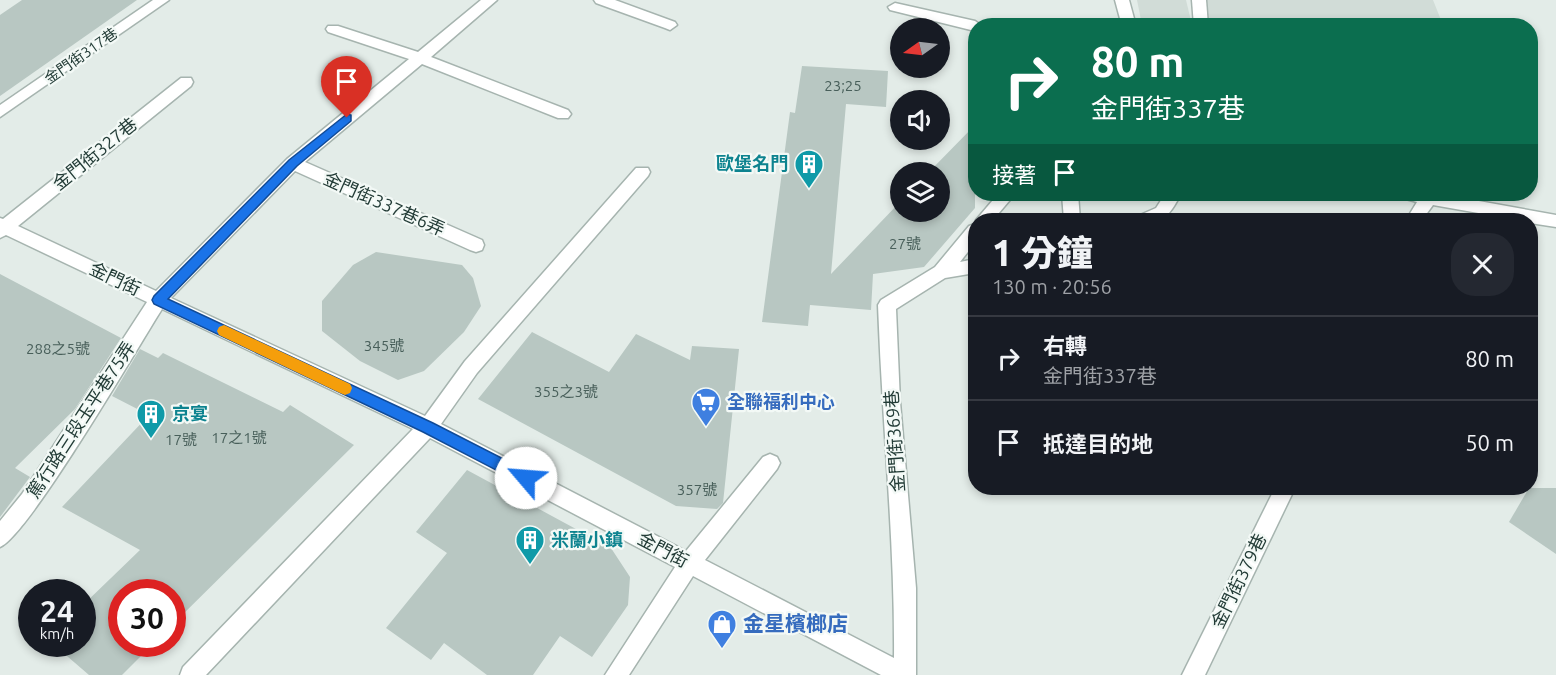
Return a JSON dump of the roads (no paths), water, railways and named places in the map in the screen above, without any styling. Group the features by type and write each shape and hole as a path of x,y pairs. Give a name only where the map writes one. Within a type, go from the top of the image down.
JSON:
{"street":[{"name":"金門街317巷","path":"0,112 162,0"},
{"name":"篤行路三段玉平巷75弄","path":"0,537 29,501 159,300 293,163 490,0"},
{"path":"601,0 670,25"},
{"path":"1122,0 1127,18"},
{"path":"1200,0 1201,18"},
{"path":"895,8 968,24"},
{"path":"333,29 420,58 563,114"},
{"name":"金門街327巷","path":"2,228 186,82"},
{"name":"金門街337巷6弄","path":"293,163 476,245"},
{"path":"191,675 428,427 471,367 642,172"},
{"path":"990,213 1001,201"},
{"path":"1459,201 1520,213"},
{"path":"1538,216 1556,220"},
{"name":"金門街","path":"2,228 428,427 905,675"},
{"path":"941,272 968,239"},
{"name":"金門街369巷","path":"905,675 905,588 891,402 887,305 941,272 968,267"},
{"path":"616,675 689,564 770,463"},
{"name":"金門街379巷","path":"1193,675 1282,495"}],"place":[{"name":"歐堡名門","path":"809,190"},
{"name":"全聯福利中心","path":"706,428"},
{"name":"京宴","path":"151,440"},
{"name":"米蘭小鎮","path":"530,566"},
{"name":"金星檳榔店","path":"722,650"}]}
